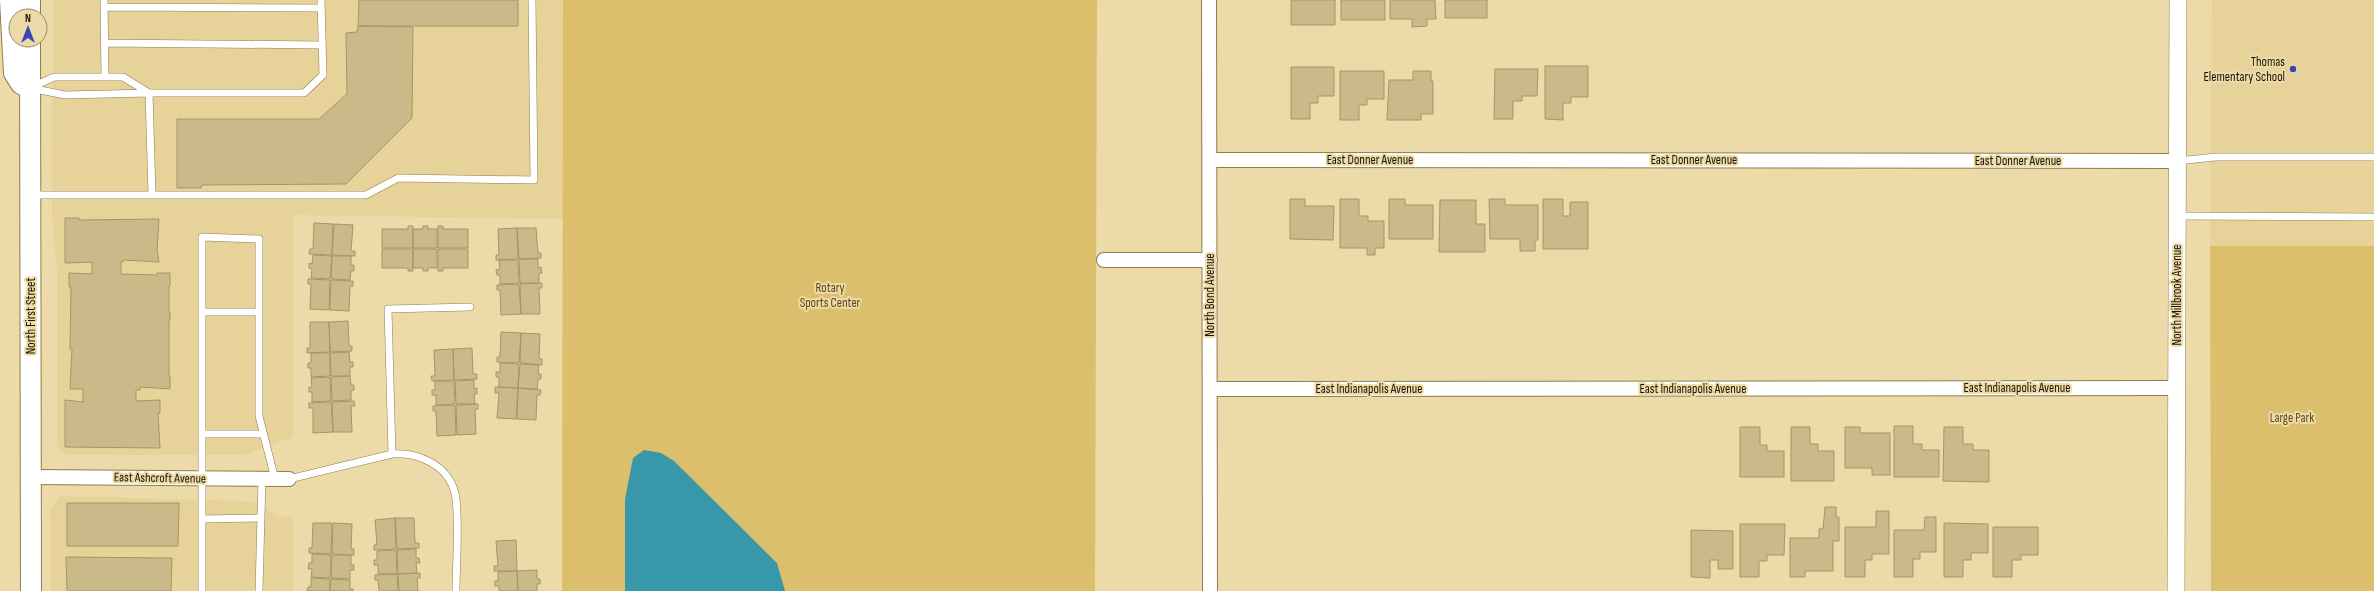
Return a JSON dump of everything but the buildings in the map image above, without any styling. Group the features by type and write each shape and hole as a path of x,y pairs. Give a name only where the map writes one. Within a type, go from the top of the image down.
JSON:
{"main road":[{"path":"10,0 14,73 21,84 30,88"},
{"name":"North First Street","path":"30,48 31,591"}],"street":[{"name":"North Bond Avenue","path":"1209,0 1210,591"},
{"name":"North Millbrook Avenue","path":"2176,591 2178,0"},
{"name":"East Donner Avenue","path":"1210,160 2178,161"},
{"path":"1104,260 1210,260"},
{"name":"East Indianapolis Avenue","path":"1210,389 2176,388"},
{"name":"East Ashcroft Avenue","path":"31,477 289,479"}],"lane":[{"path":"30,88 65,95 149,93 304,93 323,75 321,0"},
{"path":"30,195 366,195 398,178 534,180 532,0"},
{"path":"105,77 104,3 321,8"},
{"path":"105,44 322,45"},
{"path":"30,88 54,76 124,77 149,93"},
{"path":"149,93 152,195"},
{"path":"2178,161 2215,157 2374,157"},
{"path":"2178,216 2374,217"},
{"path":"202,591 202,237 259,238 259,416 263,434 268,479 260,518 259,591"},
{"path":"392,454 388,309 470,307"},
{"path":"202,312 259,312"},
{"path":"202,434 263,434"},
{"path":"289,479 392,454 410,454 427,460 440,470 451,483 456,505 456,591"},
{"path":"202,519 260,518"}],"shaded area":[{"path":"53,0 563,0 563,219 293,215 293,437 244,455 67,455 57,446 57,270 52,214"},
{"name":"Thomas Elementary School","path":"2212,0 2374,0 2374,246 2210,246"},
{"path":"60,496 244,501 258,504 278,516 293,518 293,591 51,591 50,509"}],"green space":[{"name":"Rotary Sports Center","path":"563,0 1097,0 1095,591 562,591"},
{"name":"Large Park","path":"2210,246 2374,246 2374,591 2211,591"}],"water":[{"path":"644,450 661,453 674,461 777,563 785,591 625,591 625,499 633,458"}],"place":[{"name":"Thomas Elementary School","path":"2293,69"}]}
